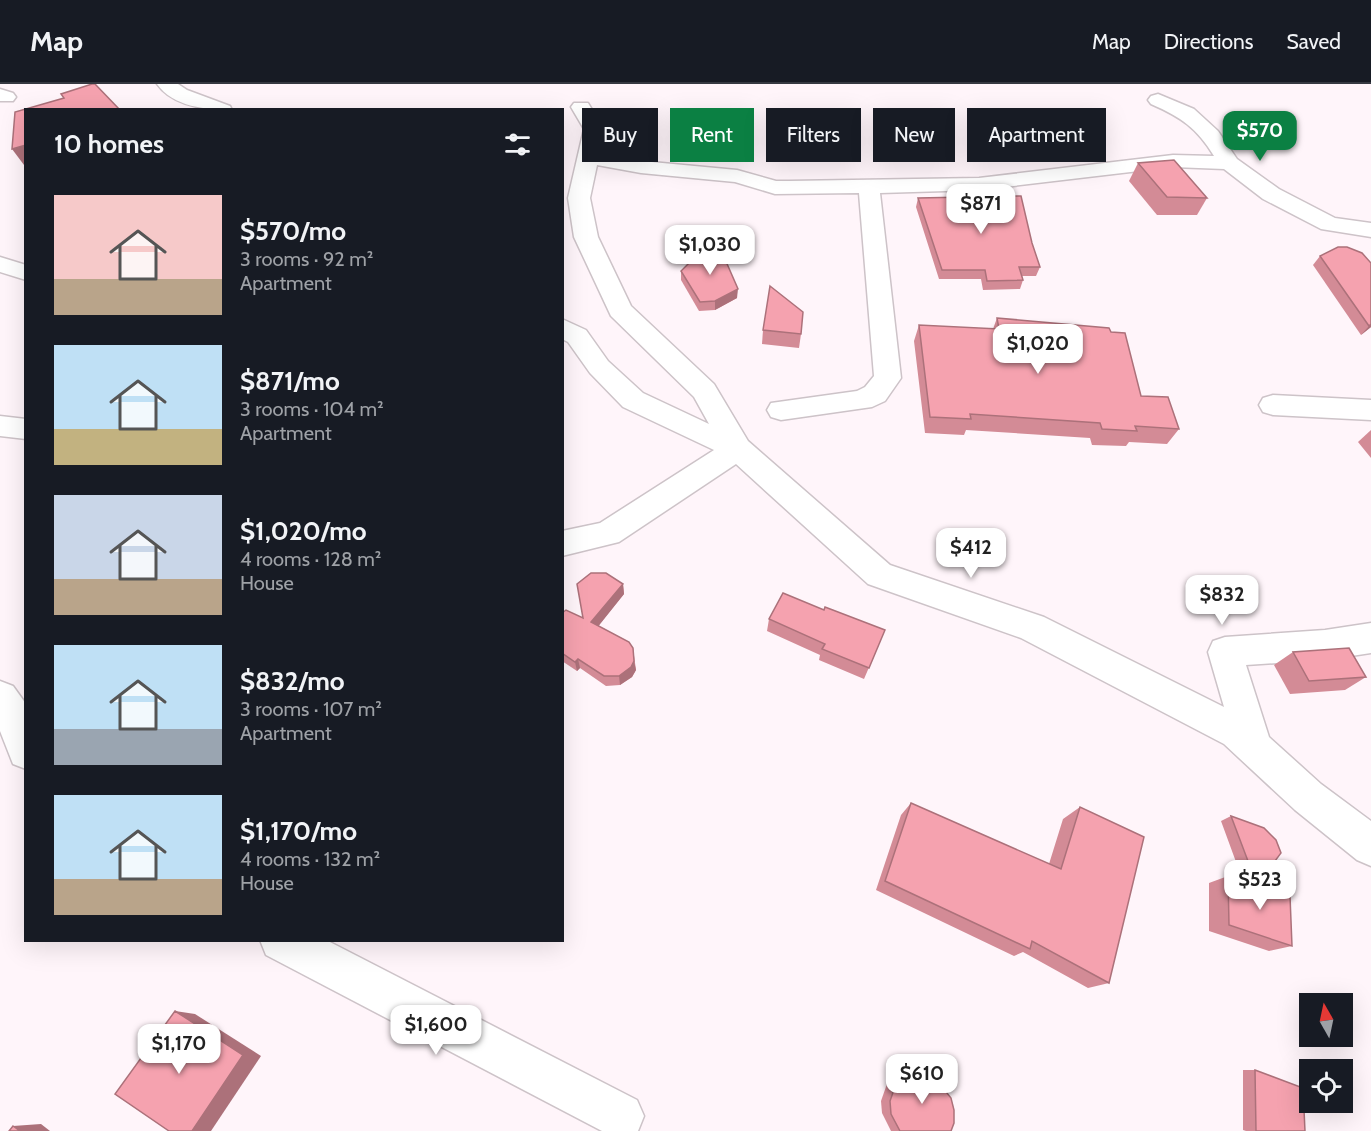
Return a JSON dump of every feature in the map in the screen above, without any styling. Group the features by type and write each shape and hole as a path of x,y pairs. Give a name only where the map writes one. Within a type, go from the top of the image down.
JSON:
{"street":[{"path":"166,84 180,94 218,108"},
{"path":"1158,100 1187,112 1211,135 1229,163 1271,194 1329,224 1371,230"},
{"path":"614,162 641,167 737,176 775,187 869,188 979,184 1173,161 1229,163"},
{"path":"586,162 579,198 586,237 620,310 704,391 738,449"},
{"path":"781,410 862,400 875,394 888,378 869,188"},
{"path":"0,264 24,272"},
{"path":"564,328 577,336 599,367 633,400 738,449 879,574 1032,627 1237,732 1308,796 1371,846"},
{"path":"1273,405 1371,410"},
{"path":"0,426 24,429"},
{"path":"564,544 608,533 738,449"},
{"path":"1254,747 1225,652 1325,645 1371,638"},
{"path":"0,698 12,714 24,747"},
{"path":"285,942 621,1116"}],"building":[{"path":"95,84 118,108 29,108 64,98 61,94"},
{"path":"24,109 24,146 12,149 15,112"},
{"path":"1174,160 1207,198 1167,197 1138,163"},
{"path":"1021,196 1040,267 1019,267 1023,280 987,281 985,270 942,270 918,198"},
{"path":"1338,247 1347,247 1362,253 1371,263 1371,324 1369,326 1320,256"},
{"path":"721,250 738,289 715,301 700,302 681,271 701,251"},
{"path":"770,286 803,312 801,334 763,330"},
{"path":"997,318 1109,328 1111,332 1125,333 1141,396 1168,397 1179,429 1135,426 1137,431 1102,429 1100,423 970,414 971,419 930,417 919,325 999,329"},
{"path":"591,573 606,573 623,584 591,622 629,642 633,648 634,661 631,667 619,676 604,676 578,659 575,662 564,654 564,612 566,610 583,618 577,584"},
{"path":"783,593 824,610 825,607 885,630 869,668 822,649 825,644 769,619"},
{"path":"1349,648 1366,677 1309,681 1293,652"},
{"path":"911,803 1061,869 1080,807 1144,837 1109,983 1032,941 1030,949 885,881"},
{"path":"1231,816 1264,828 1276,840 1281,853 1257,885"},
{"path":"1228,876 1290,896 1292,946 1229,925"},
{"path":"175,1011 243,1055 192,1131 169,1131 115,1094"},
{"path":"1255,1070 1299,1086 1299,1113 1304,1113 1305,1131 1256,1131"},
{"path":"915,1072 935,1078 951,1098 954,1123 951,1131 900,1131 891,1114 890,1101 897,1081"},
{"path":"13,1126 20,1131 9,1131"}]}
